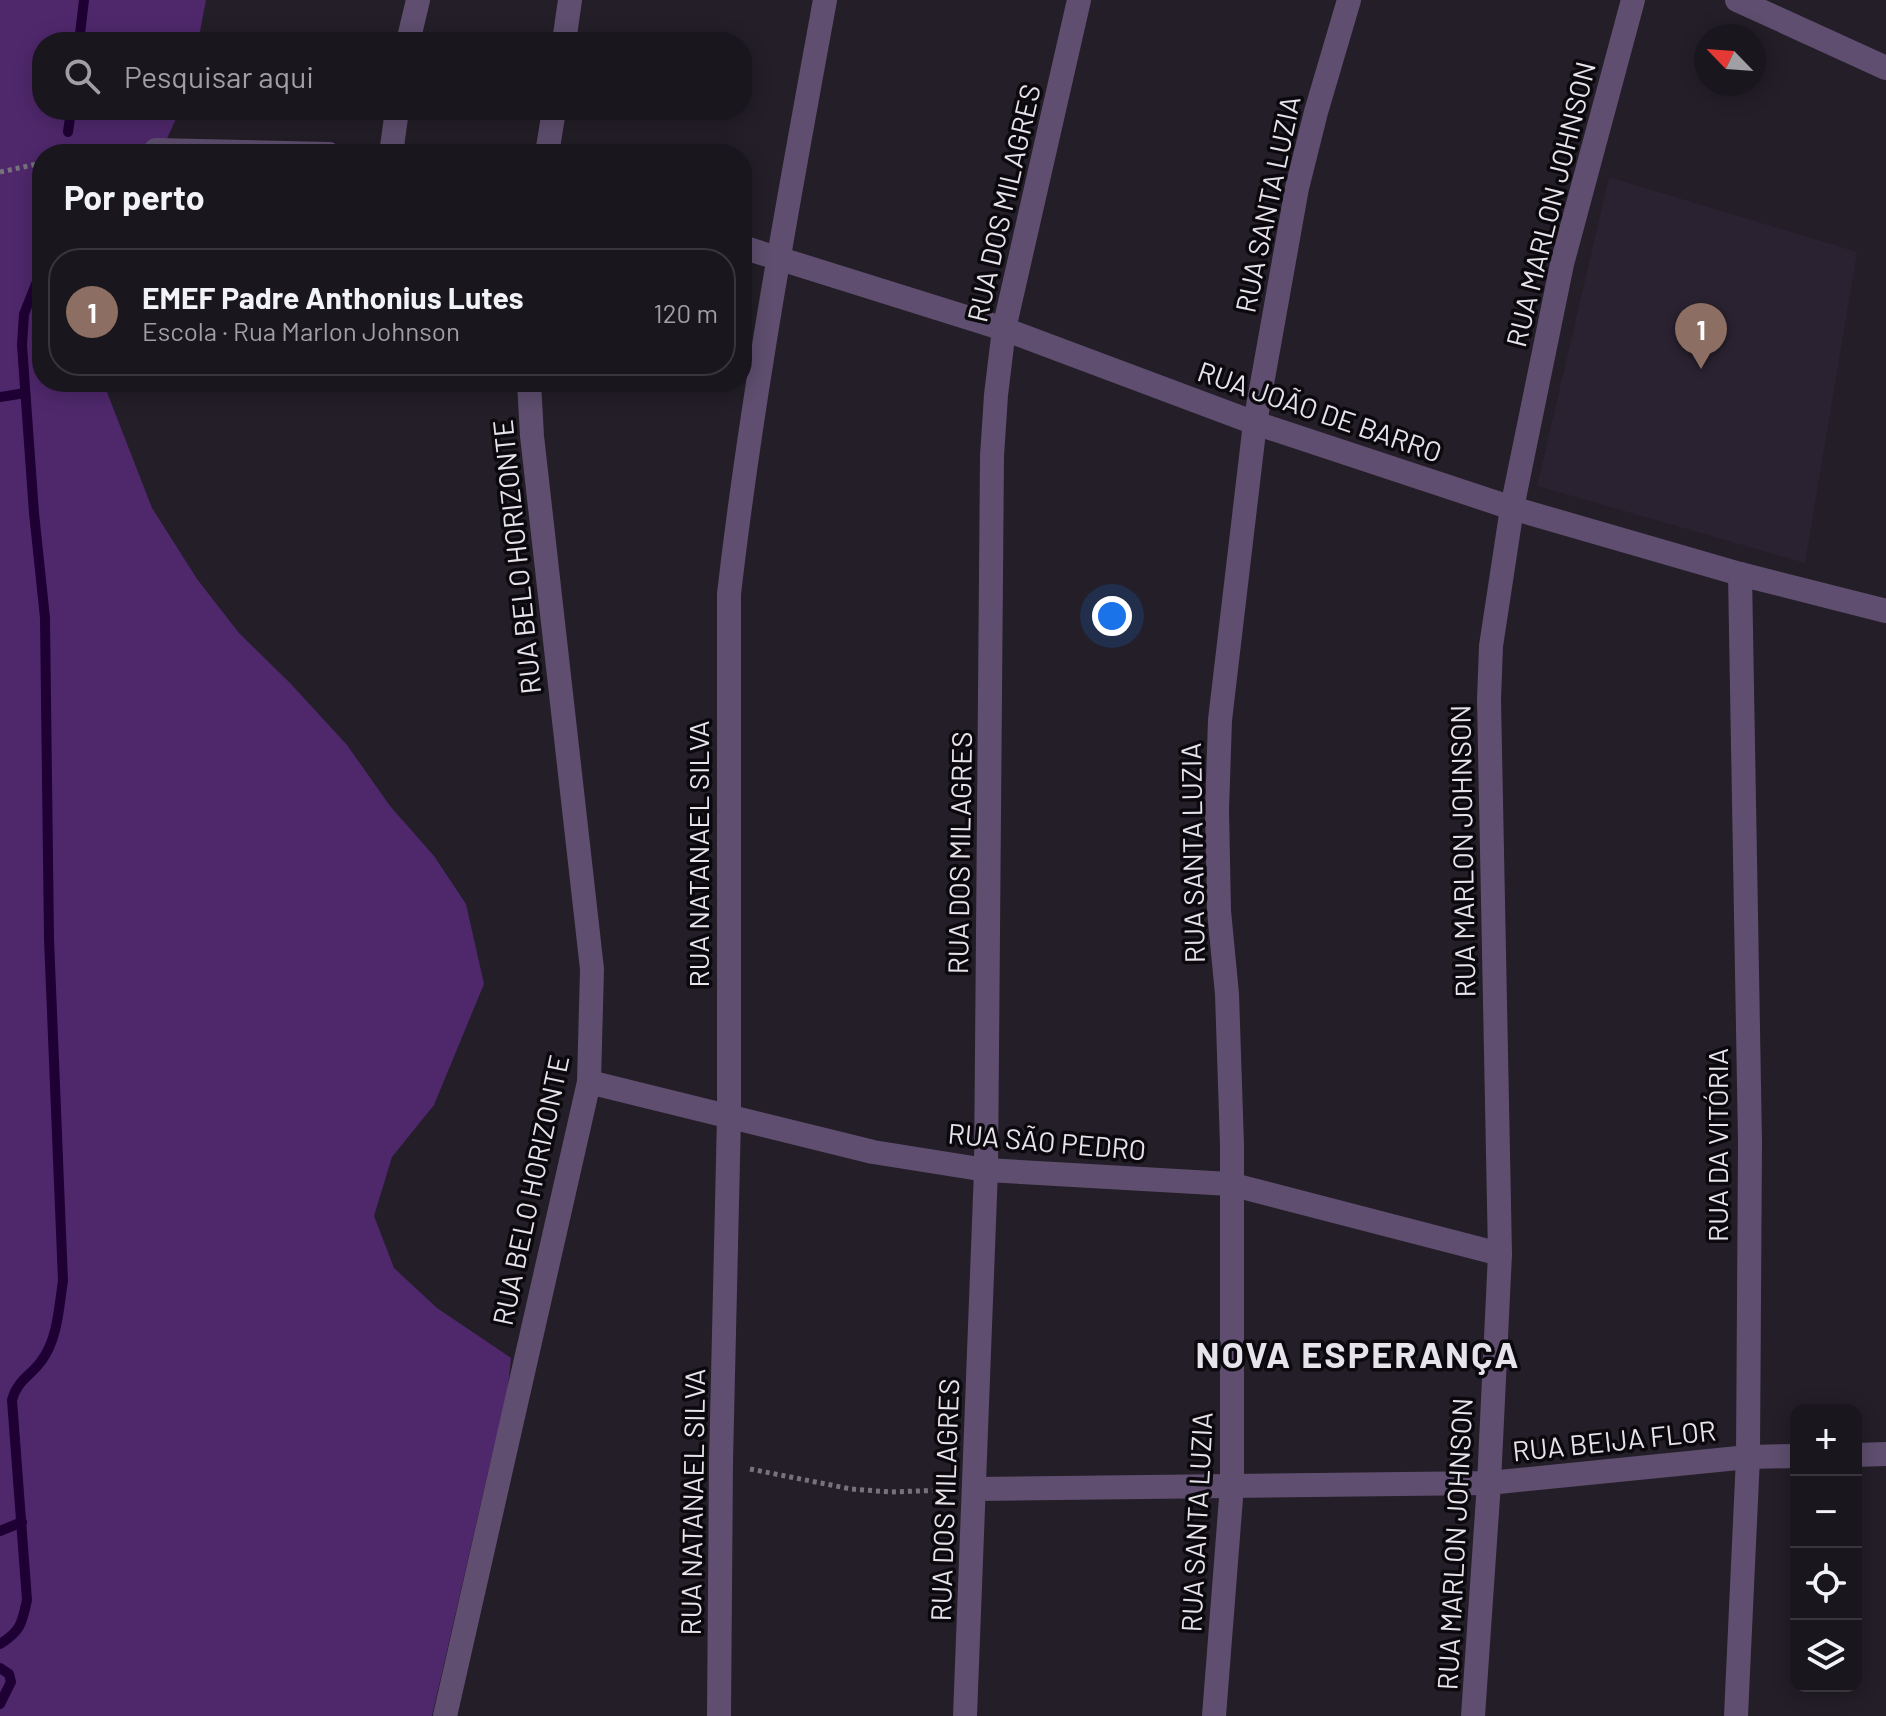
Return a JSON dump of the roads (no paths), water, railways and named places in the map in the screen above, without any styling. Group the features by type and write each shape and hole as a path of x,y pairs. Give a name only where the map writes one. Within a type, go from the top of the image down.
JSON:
{"street":[{"path":"410,32 418,0"},
{"path":"565,32 570,0"},
{"name":"RUA NATANAEL SILVA","path":"719,1716 729,1117 729,594 778,257 825,0"},
{"name":"RUA DOS MILAGRES","path":"965,1716 986,1170 992,456 996,395 1004,329 1079,0"},
{"name":"RUA SANTA LUZIA","path":"1214,1716 1232,1485 1230,1090 1227,994 1219,911 1217,810 1220,720 1255,423 1297,188 1349,0"},
{"name":"RUA MARLON JOHNSON","path":"1473,1716 1500,1254 1489,700 1491,646 1512,508 1562,264 1633,0"},
{"path":"1748,2 1886,68"},
{"path":"392,144 396,120"},
{"path":"549,144 552,120"},
{"name":"RUA JOÃO DE BARRO","path":"752,250 1004,329 1255,423 1512,508 1740,574 1886,611"},
{"name":"RUA BELO HORIZONTE","path":"445,1716 589,1082 592,969 530,392"},
{"name":"RUA DA VITÓRIA","path":"1736,1716 1748,1457 1750,1142 1740,574"},
{"name":"RUA SÃO PEDRO","path":"589,1082 873,1152 986,1170 1230,1184 1500,1254"},
{"path":"1862,1455 1886,1454"},
{"name":"RUA BEIJA FLOR","path":"975,1489 1489,1483 1748,1457 1790,1456"}],"waterway":[{"path":"80,32 84,0"},
{"path":"68,132 70,120"},
{"path":"0,1644 20,1626 27,1600 12,1400 17,1387 42,1360 51,1342 63,1281 49,939 45,618 22,345 24,314 32,294"},
{"path":"0,397 25,393"},
{"path":"0,1531 22,1522"},
{"path":"0,1668 9,1674 11,1682 0,1704"}],"place":[{"name":"EMEF Padre Anthonius Lutes","path":"1701,369"}],"district":[{"name":"NOVA ESPERANÇA","path":"1358,1353"}]}
